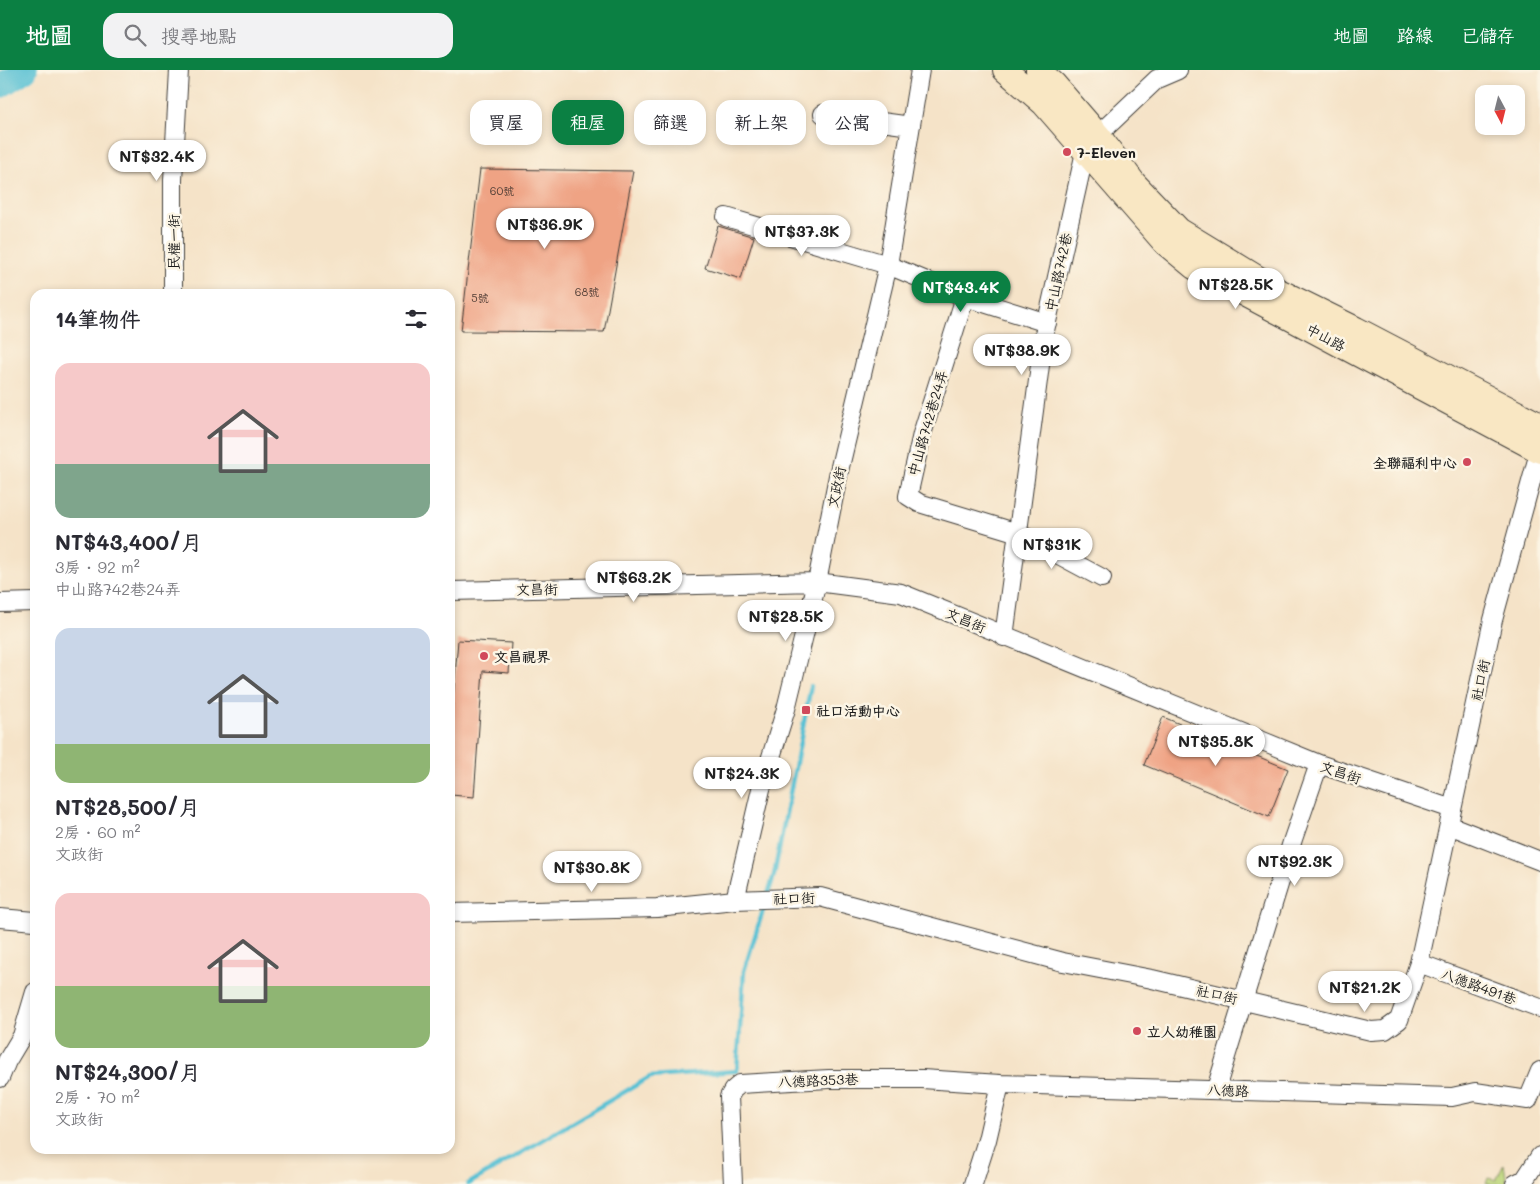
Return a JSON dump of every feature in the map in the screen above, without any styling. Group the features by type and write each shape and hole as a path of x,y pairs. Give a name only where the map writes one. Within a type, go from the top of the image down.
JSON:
{"street":[{"name":"民權一街","path":"173,289 173,180 179,70"},
{"name":"文政街","path":"735,900 761,789 786,709 818,582 839,471 888,265 920,70"},
{"name":"中山路","path":"1005,70 1092,144 1134,183 1179,230 1204,247 1279,291 1540,425"},
{"name":"中山路","path":"1038,70 1165,243 1194,266 1540,450"},
{"path":"1092,144 1157,79 1178,70"},
{"path":"888,123 910,126"},
{"name":"中山路742巷","path":"1004,637 1047,322 1092,144"},
{"path":"726,217 888,265 965,297 1047,322"},
{"name":"中山路742巷24弄","path":"965,297 922,434 908,496 919,503 1018,533"},
{"name":"社口街","path":"455,912 656,908 735,900 820,897 1063,962 1152,979 1371,1031 1385,1030 1399,1020 1419,963 1492,620 1540,450"},
{"path":"1018,533 1102,578"},
{"name":"文昌街","path":"455,591 818,582 901,593 1004,637 1451,817 1540,861"},
{"path":"0,603 30,602"},
{"path":"1216,1089 1293,838 1319,764"},
{"path":"0,918 30,920"},
{"name":"八德路491巷","path":"1419,963 1540,1008"},
{"path":"0,1078 7,1061 22,1036 30,1009"},
{"name":"八德路","path":"1000,1084 1452,1097 1475,1092 1534,1100 1540,1072"},
{"name":"八德路353巷","path":"733,1184 730,1097 733,1090 740,1084 829,1079 894,1078 1000,1084"},
{"path":"973,1184 987,1140 1000,1084"},
{"path":"1515,1184 1525,1179 1540,1156"}],"green space":[{"path":"1504,1164 1507,1184 1486,1184 1488,1178 1496,1180"}],"building":[{"path":"480,169 633,171 604,332 461,331"},
{"path":"718,226 754,237 741,279 705,268"},
{"path":"458,640 511,643 509,673 483,671 474,797 455,795 455,676"},
{"path":"1163,717 1288,769 1269,817 1144,765"}],"waterway":[{"path":"0,86 25,70"},
{"path":"768,894 774,875 811,686"},
{"path":"468,1184 650,1077 737,1071 744,971 765,904"}],"place":[{"name":"7-Eleven","path":"1067,152"},
{"name":"全聯福利中心","path":"1467,462"},
{"name":"文昌視界","path":"484,656"},
{"name":"社口活動中心","path":"806,710"},
{"name":"立人幼稚園","path":"1137,1031"}]}
